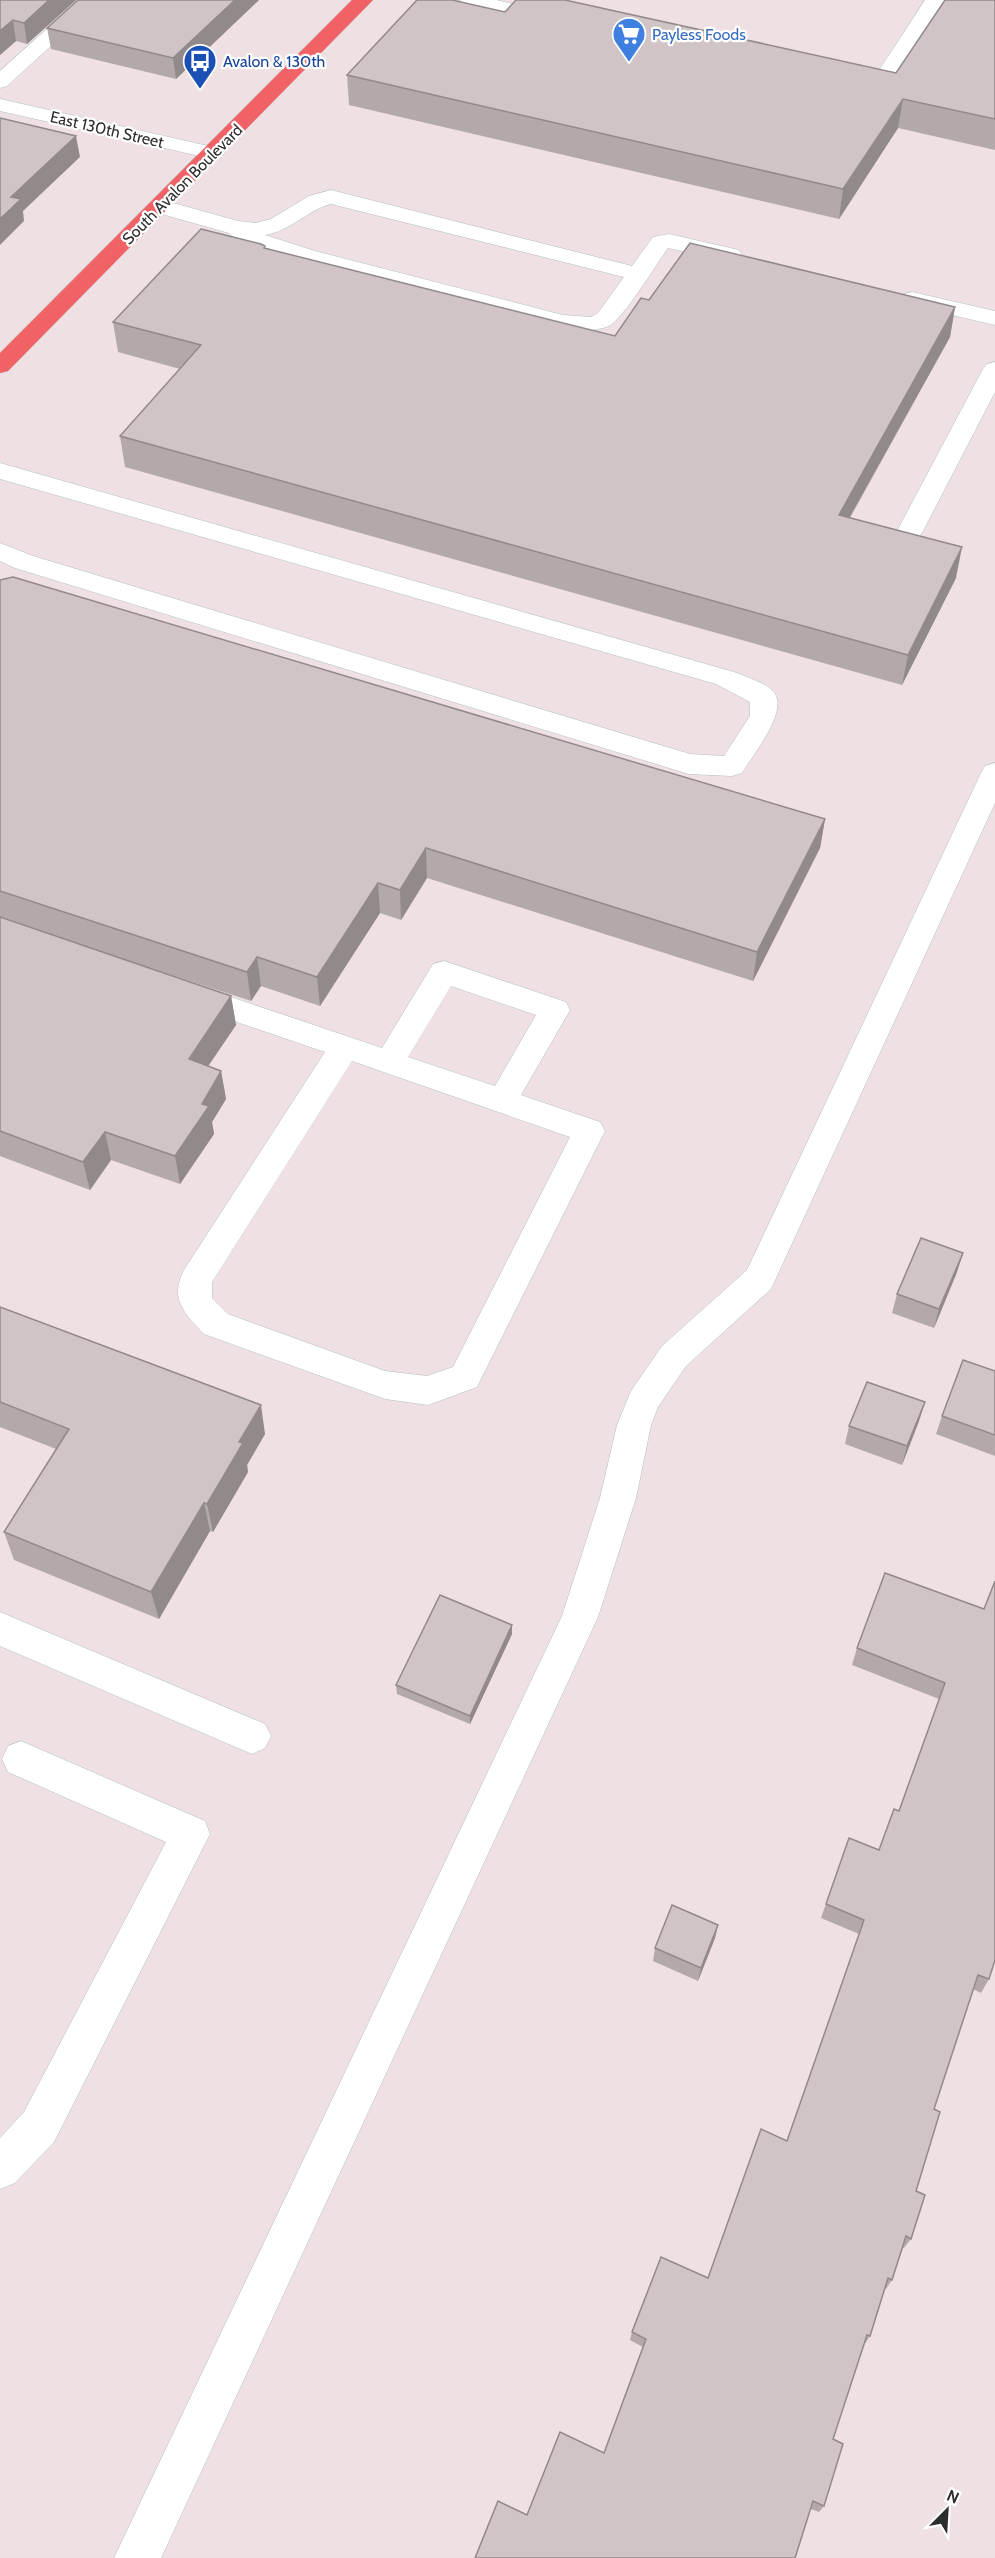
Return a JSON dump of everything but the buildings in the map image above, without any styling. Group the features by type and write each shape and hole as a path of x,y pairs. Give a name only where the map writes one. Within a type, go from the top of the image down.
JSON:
{"main road":[{"name":"South Avalon Boulevard","path":"0,366 363,0"}],"street":[{"path":"0,82 91,0"},
{"path":"469,0 572,23"},
{"path":"831,81 876,91 935,0"},
{"name":"East 130th Street","path":"0,105 213,153"},
{"path":"246,231 275,228 285,223 299,208 319,199 331,197 638,274"},
{"path":"159,206 246,231 308,256 563,322 599,323 606,318 661,242 669,240 751,260"},
{"path":"890,293 995,318"},
{"path":"910,531 995,369"},
{"path":"0,471 725,678 763,697 764,716 732,766 689,764 24,562 0,551"},
{"path":"137,2558 580,1617 618,1498 634,1425 643,1401 674,1356 759,1279 995,773"},
{"path":"389,1062 444,972 555,1010 502,1101"},
{"path":"167,987 345,1047 389,1062 589,1131 465,1377 428,1391 385,1385 216,1324 195,1302 196,1280 345,1047"},
{"path":"0,1629 252,1736"},
{"path":"0,2168 39,2127 191,1834 21,1759"}],"place":[{"name":"Payless Foods","path":"629,63"},
{"name":"Avalon & 130th","path":"200,90"}]}
